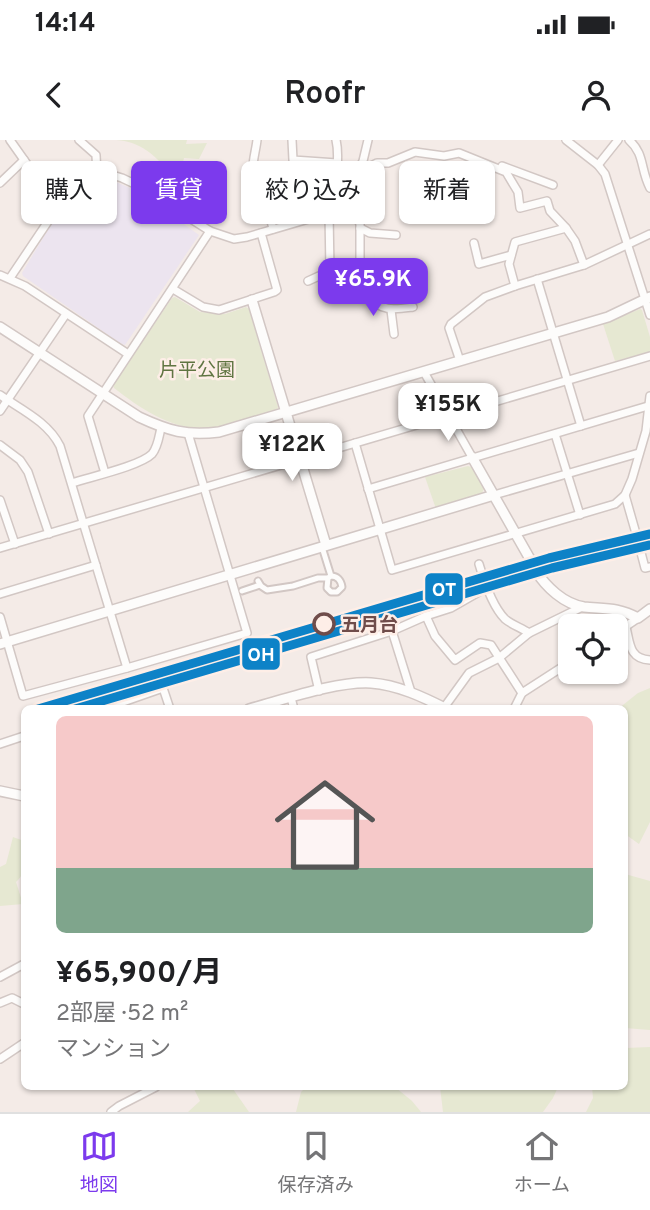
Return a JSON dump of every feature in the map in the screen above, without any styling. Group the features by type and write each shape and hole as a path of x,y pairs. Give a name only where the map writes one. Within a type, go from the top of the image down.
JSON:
{"street":[{"path":"0,183 24,160 10,140"},
{"path":"79,140 96,155 96,161"},
{"path":"257,140 252,176 263,188 274,229"},
{"path":"292,140 293,160 308,161"},
{"path":"336,140 337,161"},
{"path":"363,161 368,140"},
{"path":"566,140 598,165 605,174 648,298 650,315"},
{"path":"598,165 618,140"},
{"path":"629,140 640,153 650,188"},
{"path":"385,163 415,152 444,156 460,153 478,161"},
{"path":"498,168 501,166 553,185"},
{"path":"495,167 506,172 518,192 520,208 547,201 551,211 575,241 584,265"},
{"path":"117,177 139,186 210,231 234,239 291,224"},
{"path":"10,278 46,224"},
{"path":"329,224 330,271 331,275 338,279 353,281 363,275 378,273 387,265 402,263"},
{"path":"359,224 359,263 363,275 370,283 371,295 376,303 391,310 413,307"},
{"path":"360,228 370,233 396,235"},
{"path":"515,286 509,264 515,242 566,228"},
{"path":"105,473 88,416 210,231"},
{"path":"173,289 197,305 219,310 277,290 261,233"},
{"path":"460,361 449,328 485,297 584,265 650,234"},
{"path":"474,243 479,264 511,255"},
{"path":"308,281 330,271"},
{"path":"0,275 25,286 128,354"},
{"path":"537,279 581,426"},
{"path":"0,327 161,428 188,433 219,432 608,317 648,298"},
{"path":"242,591 259,583 267,590 329,577 324,546 300,459 252,300"},
{"path":"391,310 394,334"},
{"path":"0,411 66,314"},
{"path":"0,548 650,356"},
{"path":"424,372 530,559"},
{"path":"0,396 54,433 72,483 127,668"},
{"path":"355,443 392,570 615,504 625,495 648,432 650,396"},
{"path":"368,489 648,406"},
{"path":"72,483 142,461 153,453 161,428"},
{"path":"0,617 4,643 23,696 247,633 188,433"},
{"path":"555,434 580,514"},
{"path":"0,445 20,460 28,472 49,534"},
{"path":"4,643 639,453"},
{"path":"625,495 635,530"},
{"path":"0,500 15,544"},
{"path":"638,618 615,608 582,607 567,602 556,594 537,572 639,546 645,568 650,567"},
{"path":"479,564 486,588 502,616 529,633"},
{"path":"0,594 96,565"},
{"path":"319,691 311,657 392,631 451,608 486,588"},
{"path":"447,705 469,673 499,658 529,633 582,607"},
{"path":"628,626 650,610"},
{"path":"426,616 435,636 455,660 480,643 491,645 522,693"},
{"path":"392,631 411,692"},
{"path":"628,635 632,650 641,659 650,660"},
{"path":"516,705 522,693 558,670"},
{"path":"264,705 319,691 368,683 411,692 439,705"},
{"path":"114,705 163,688 169,705"},
{"path":"291,698 293,705"},
{"path":"0,744 21,736"},
{"path":"0,791 21,795"},
{"path":"0,977 21,966"},
{"path":"0,1003 12,998 21,1002"},
{"path":"0,1059 21,1045"},
{"path":"111,1112 150,1090"}],"shaded area":[{"path":"117,182 131,188 131,224 184,224 199,235 125,345 22,273 51,224 117,224"}],"green space":[{"path":"116,140 187,140 186,144 207,143 199,159 159,161 136,144"},
{"name":"片平公園","path":"175,297 200,312 225,314 246,307 249,309 278,407 276,411 221,427 199,429 160,418 114,388 113,385"},
{"path":"640,309 650,337 650,352 615,361 603,324"},
{"path":"468,466 473,468 484,489 481,495 436,509 425,477"},
{"path":"650,688 650,822 639,844 628,836 628,705 623,705 638,693"},
{"path":"13,837 21,840 21,876 16,882 21,904 0,906 0,867 6,864"},
{"path":"628,875 650,881 650,1030 628,1028"},
{"path":"650,1047 650,1112 586,1112 593,1098 592,1090 628,1090 628,1048"},
{"path":"194,1090 234,1090 249,1112 188,1112 200,1101"},
{"path":"399,1090 421,1112 296,1112 301,1092"},
{"path":"440,1090 557,1090 543,1112 443,1112"}],"tunnel":[{"path":"635,530 639,545"}],"transit line":[{"name":"OT","path":"52,705 549,558 650,534"},
{"name":"OH","path":"89,705 552,568 650,545"}],"place":[{"name":"五月台","path":"324,624"}]}
